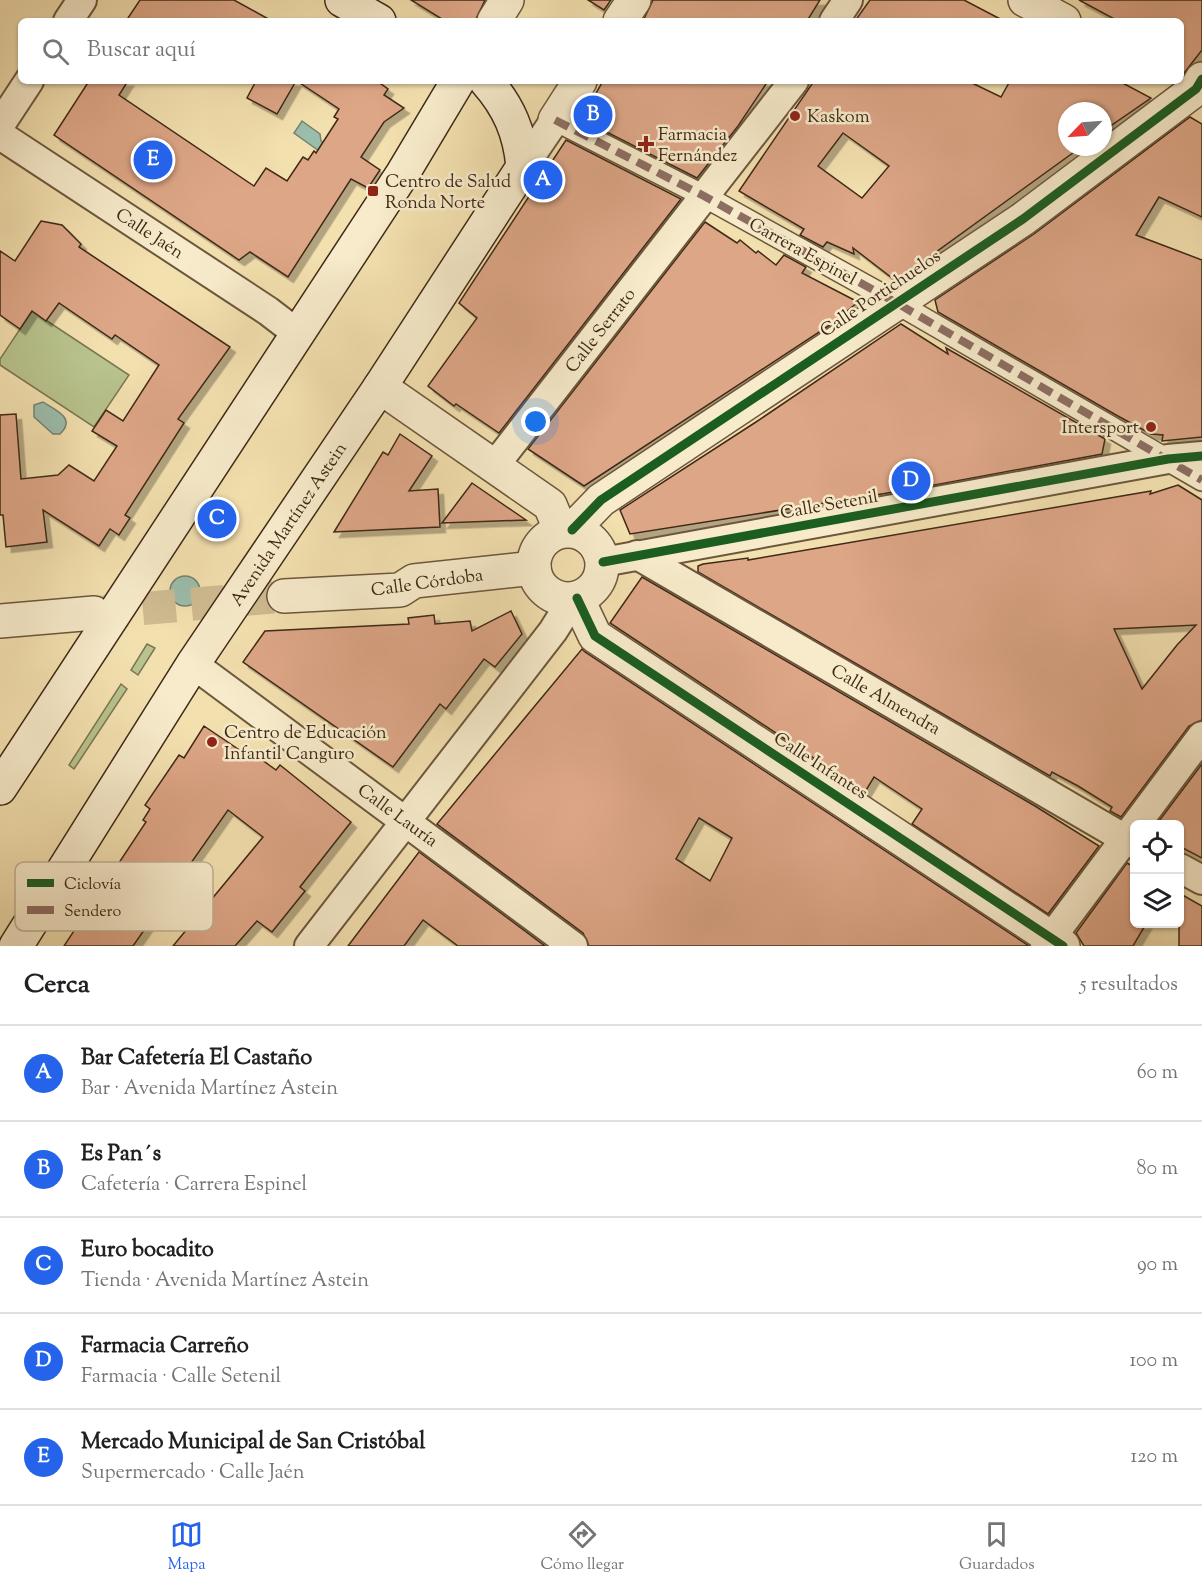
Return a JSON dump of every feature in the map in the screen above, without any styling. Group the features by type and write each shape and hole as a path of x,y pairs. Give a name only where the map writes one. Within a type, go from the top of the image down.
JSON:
{"street":[{"path":"70,18 82,0"},
{"path":"342,0 374,18"},
{"path":"496,18 507,0"},
{"path":"622,18 634,0"},
{"path":"836,18 848,0"},
{"path":"1025,0 1058,18"},
{"path":"0,125 27,84"},
{"path":"0,788 298,334 437,119 456,84"},
{"path":"488,84 506,108 520,139 523,167"},
{"path":"555,120 578,84"},
{"name":"Calle Serrato","path":"495,465 793,84"},
{"name":"Calle Portichuelos","path":"567,531 601,500 895,302 1023,219 1195,85"},
{"path":"437,119 453,109 476,104 506,108"},
{"name":"Avenida Martínez Astein","path":"69,862 193,664 380,387 555,120"},
{"name":"Carrera Espinel","path":"555,120 704,196 895,302 1202,480"},
{"name":"Calle Jaén","path":"0,135 268,311 298,334"},
{"path":"380,387 550,505 567,531 593,541 600,550 603,562 596,585 588,593 571,599 548,592 541,586 534,568 538,549 543,541 567,531"},
{"name":"Calle Setenil","path":"603,562 1168,459 1202,456"},
{"name":"Calle Almendra","path":"637,555 1129,842"},
{"name":"Calle Córdoba","path":"284,596 400,590 414,581 534,568"},
{"path":"309,946 553,631 571,599"},
{"name":"Calle Infantes","path":"571,599 595,636 1053,943"},
{"path":"0,621 94,613"},
{"name":"Calle Lauría","path":"193,664 573,946"},
{"path":"1053,943 1129,842 1202,736"},
{"path":"1184,871 1202,880"},
{"name":"Avenida Martínez Astein","path":"0,937 15,922"},
{"name":"Avenida Martínez Astein","path":"16,946 25,931"}],"green space":[{"path":"32,311 129,375 94,427 0,365 0,359"},
{"path":"147,644 155,648 138,675 131,670"},
{"path":"121,684 127,689 74,769 69,765"}],"shaded area":[{"path":"302,121 320,134 321,141 324,143 319,151 294,133"},
{"path":"43,402 58,411 65,419 65,428 60,434 53,434 34,417 34,405"},
{"path":"185,576 195,581 200,591 195,601 185,606 175,601 170,591 175,581"}],"building":[{"path":"140,0 234,0 267,18 128,18"},
{"path":"411,0 485,0 476,18 440,18"},
{"path":"588,0 611,0 604,10"},
{"path":"653,0 820,0 809,18 644,18"},
{"path":"870,0 964,0 998,18 857,18"},
{"path":"1079,0 1202,0 1202,50 1184,73 1184,18 1112,18"},
{"path":"87,84 126,84 119,95 254,186 266,168 287,181 303,157 308,160 314,151 316,153 338,119 334,117 339,109 302,84 381,84 388,89 384,95 404,108 384,122 361,157 380,170 368,188 351,179 288,277 250,252 239,260 54,135"},
{"path":"254,84 294,84 277,114 247,98"},
{"path":"601,84 766,84 738,126 697,178 581,119"},
{"path":"812,84 974,84 1001,97 1008,84 1125,84 1151,98 1112,125 1112,102 1058,102 1058,156 1069,156 896,281 853,248 854,254 827,242 823,247 800,235 804,229 739,191","holes":["843,133 889,166 862,198 818,166"]},
{"path":"1190,117 1202,124 1202,217 1159,197 1136,235 1202,260 1202,437 1162,441 1163,435 1151,434 1116,415 938,312 935,300 1034,234"},
{"path":"566,140 681,199 499,433 456,404 454,406 428,386 477,318 459,303"},
{"path":"41,221 62,225 81,244 79,247 230,347 178,419 184,423 125,515 130,518 119,535 110,529 99,546 43,510 47,542 6,547 3,515 0,515 0,415 16,414 21,479 58,475 69,465 94,481 117,446 92,431 106,410 123,421 159,365 115,335 112,339 59,303 46,321 32,311 20,329 0,315 0,251 15,261"},
{"path":"705,222 737,243 740,240 776,265 784,255 806,267 802,273 858,302 830,325 584,486 528,449"},
{"path":"901,324 948,354 946,348 1105,439 1102,454 913,489 630,534 620,510"},
{"path":"400,434 432,456 409,491 438,489 440,527 334,532 383,452 388,455"},
{"path":"472,483 526,520 442,523"},
{"path":"1178,485 1202,500 1202,720 1189,726 1121,817 1110,811 1112,807 1078,786 1052,772 1050,776 698,572 698,566 703,564 748,558 748,560 1151,491 1150,494","holes":["1196,625 1142,689 1114,629"]},
{"path":"642,577 1035,806 1099,846 1048,914 912,824 922,809 874,777 865,792 610,623"},
{"path":"511,611 522,634 495,667 484,659 446,709 440,704 393,767 243,662 265,631 409,624 408,618 434,615 435,624 470,621 472,631"},
{"path":"582,649 1029,946 589,946 583,933 437,824","holes":["699,818 732,838 710,881 676,859"]},
{"path":"204,726 244,753 247,749 276,770 280,765 351,822 300,887 305,891 272,932 257,921 235,946 173,946 185,931 213,931 213,898 263,837 228,810 192,862 120,862 146,822 143,820 150,809 145,805 179,755 184,758"},
{"path":"1202,764 1202,858 1184,849 1184,820 1160,820"},
{"path":"419,852 545,946 458,946 423,920 404,946 348,946"},
{"path":"1127,863 1130,865 1130,928 1144,928 1133,946 1084,946 1076,933"},
{"path":"1184,896 1202,906 1202,946 1179,946 1179,928 1184,928"},
{"path":"74,931 143,931 133,946 64,946"}],"tunnel":[{"path":"94,613 284,596"}],"marked path":[{"path":"555,120 704,196 895,302 1202,480"}],"cycle path":[{"path":"572,530 601,500 1023,219 1196,89 1202,79"},
{"path":"603,562 1168,459 1202,456"},
{"path":"577,598 595,636 1063,946"}],"place":[{"name":"Es Pan´s","path":"593,115"},
{"name":"Kaskom","path":"795,116"},
{"name":"Farmacia Fernández","path":"646,144"},
{"name":"Mercado Municipal de San Cristóbal","path":"153,160"},
{"name":"Bar Cafetería El Castaño","path":"543,180"},
{"name":"Centro de Salud Ronda Norte","path":"373,191"},
{"name":"Intersport","path":"1151,427"},
{"name":"Farmacia Carreño","path":"911,481"},
{"name":"Euro bocadito","path":"217,519"},
{"name":"Centro de Educación Infantil Canguro","path":"212,742"}]}
